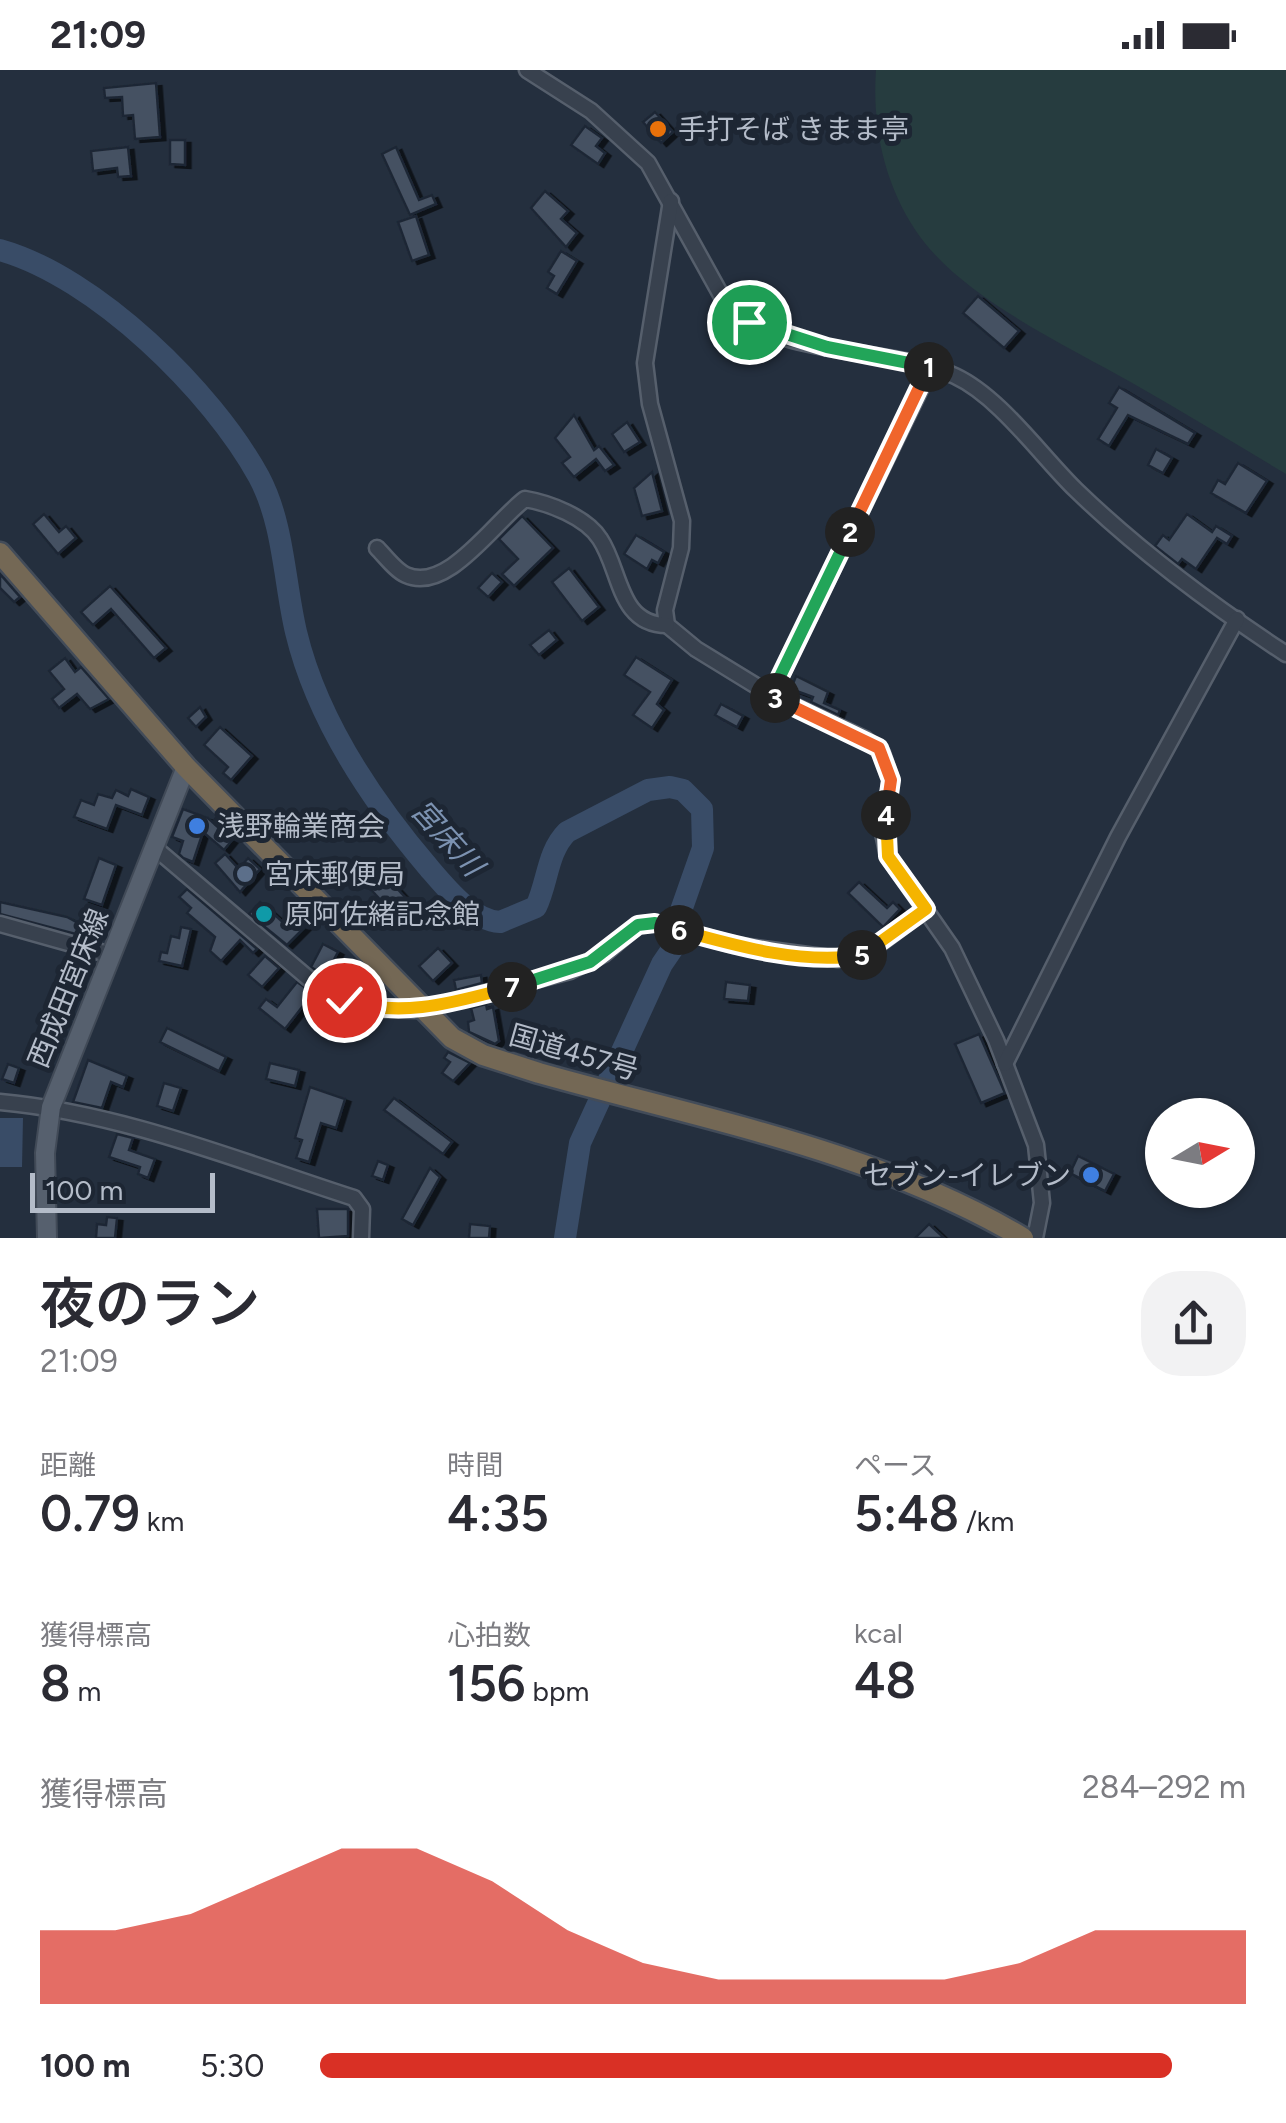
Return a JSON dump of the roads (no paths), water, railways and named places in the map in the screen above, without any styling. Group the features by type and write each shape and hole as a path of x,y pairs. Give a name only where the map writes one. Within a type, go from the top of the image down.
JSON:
{"highway":[{"name":"国道457号","path":"0,553 186,768 420,1010 452,1038 483,1055 902,1177 970,1206 1023,1238"}],"main road":[{"name":"西成田宮床線","path":"47,1238 44,1153 51,1107 186,768"}],"street":[{"path":"526,70 591,111 648,162 726,304 737,315 796,338 957,376 979,392 1104,517 1286,654"},
{"path":"667,625 664,610 681,548 682,521 650,404 645,363 671,201"},
{"path":"771,695 931,368"},
{"path":"377,548 405,576 430,578 447,572 524,499 541,502 586,524 598,535 626,602 642,618 667,625 696,649 771,695 879,748 891,780 883,833 888,856 952,948 1005,1064 1040,1166 1042,1203 1035,1238"},
{"path":"1005,1064 1118,837 1237,619"},
{"path":"155,848 328,991 378,1009 420,1010 570,971 604,954 632,928 660,924 719,942 838,959 870,951 926,909"},
{"path":"0,924 110,955"},
{"path":"0,1102 51,1107 155,1134 354,1198 362,1208 361,1238"}],"water":[{"path":"0,1118 23,1118 22,1167 0,1167"}],"waterway":[{"name":"宮床川","path":"0,250 37,264 112,311 182,375 238,444 259,477 274,514 296,632 305,665 332,727 367,787 407,842 470,910 500,922 536,907 552,858 567,832 648,790 683,790 702,809 703,848 678,919 679,939 662,964 580,1143 565,1238"}],"place":[{"name":"手打そば きまま亭","path":"658,129"},
{"name":"浅野輪業商会","path":"197,826"},
{"name":"宮床郵便局","path":"245,874"},
{"name":"原阿佐緒記念館","path":"264,914"},
{"name":"セブン-イレブン","path":"1091,1175"}]}
